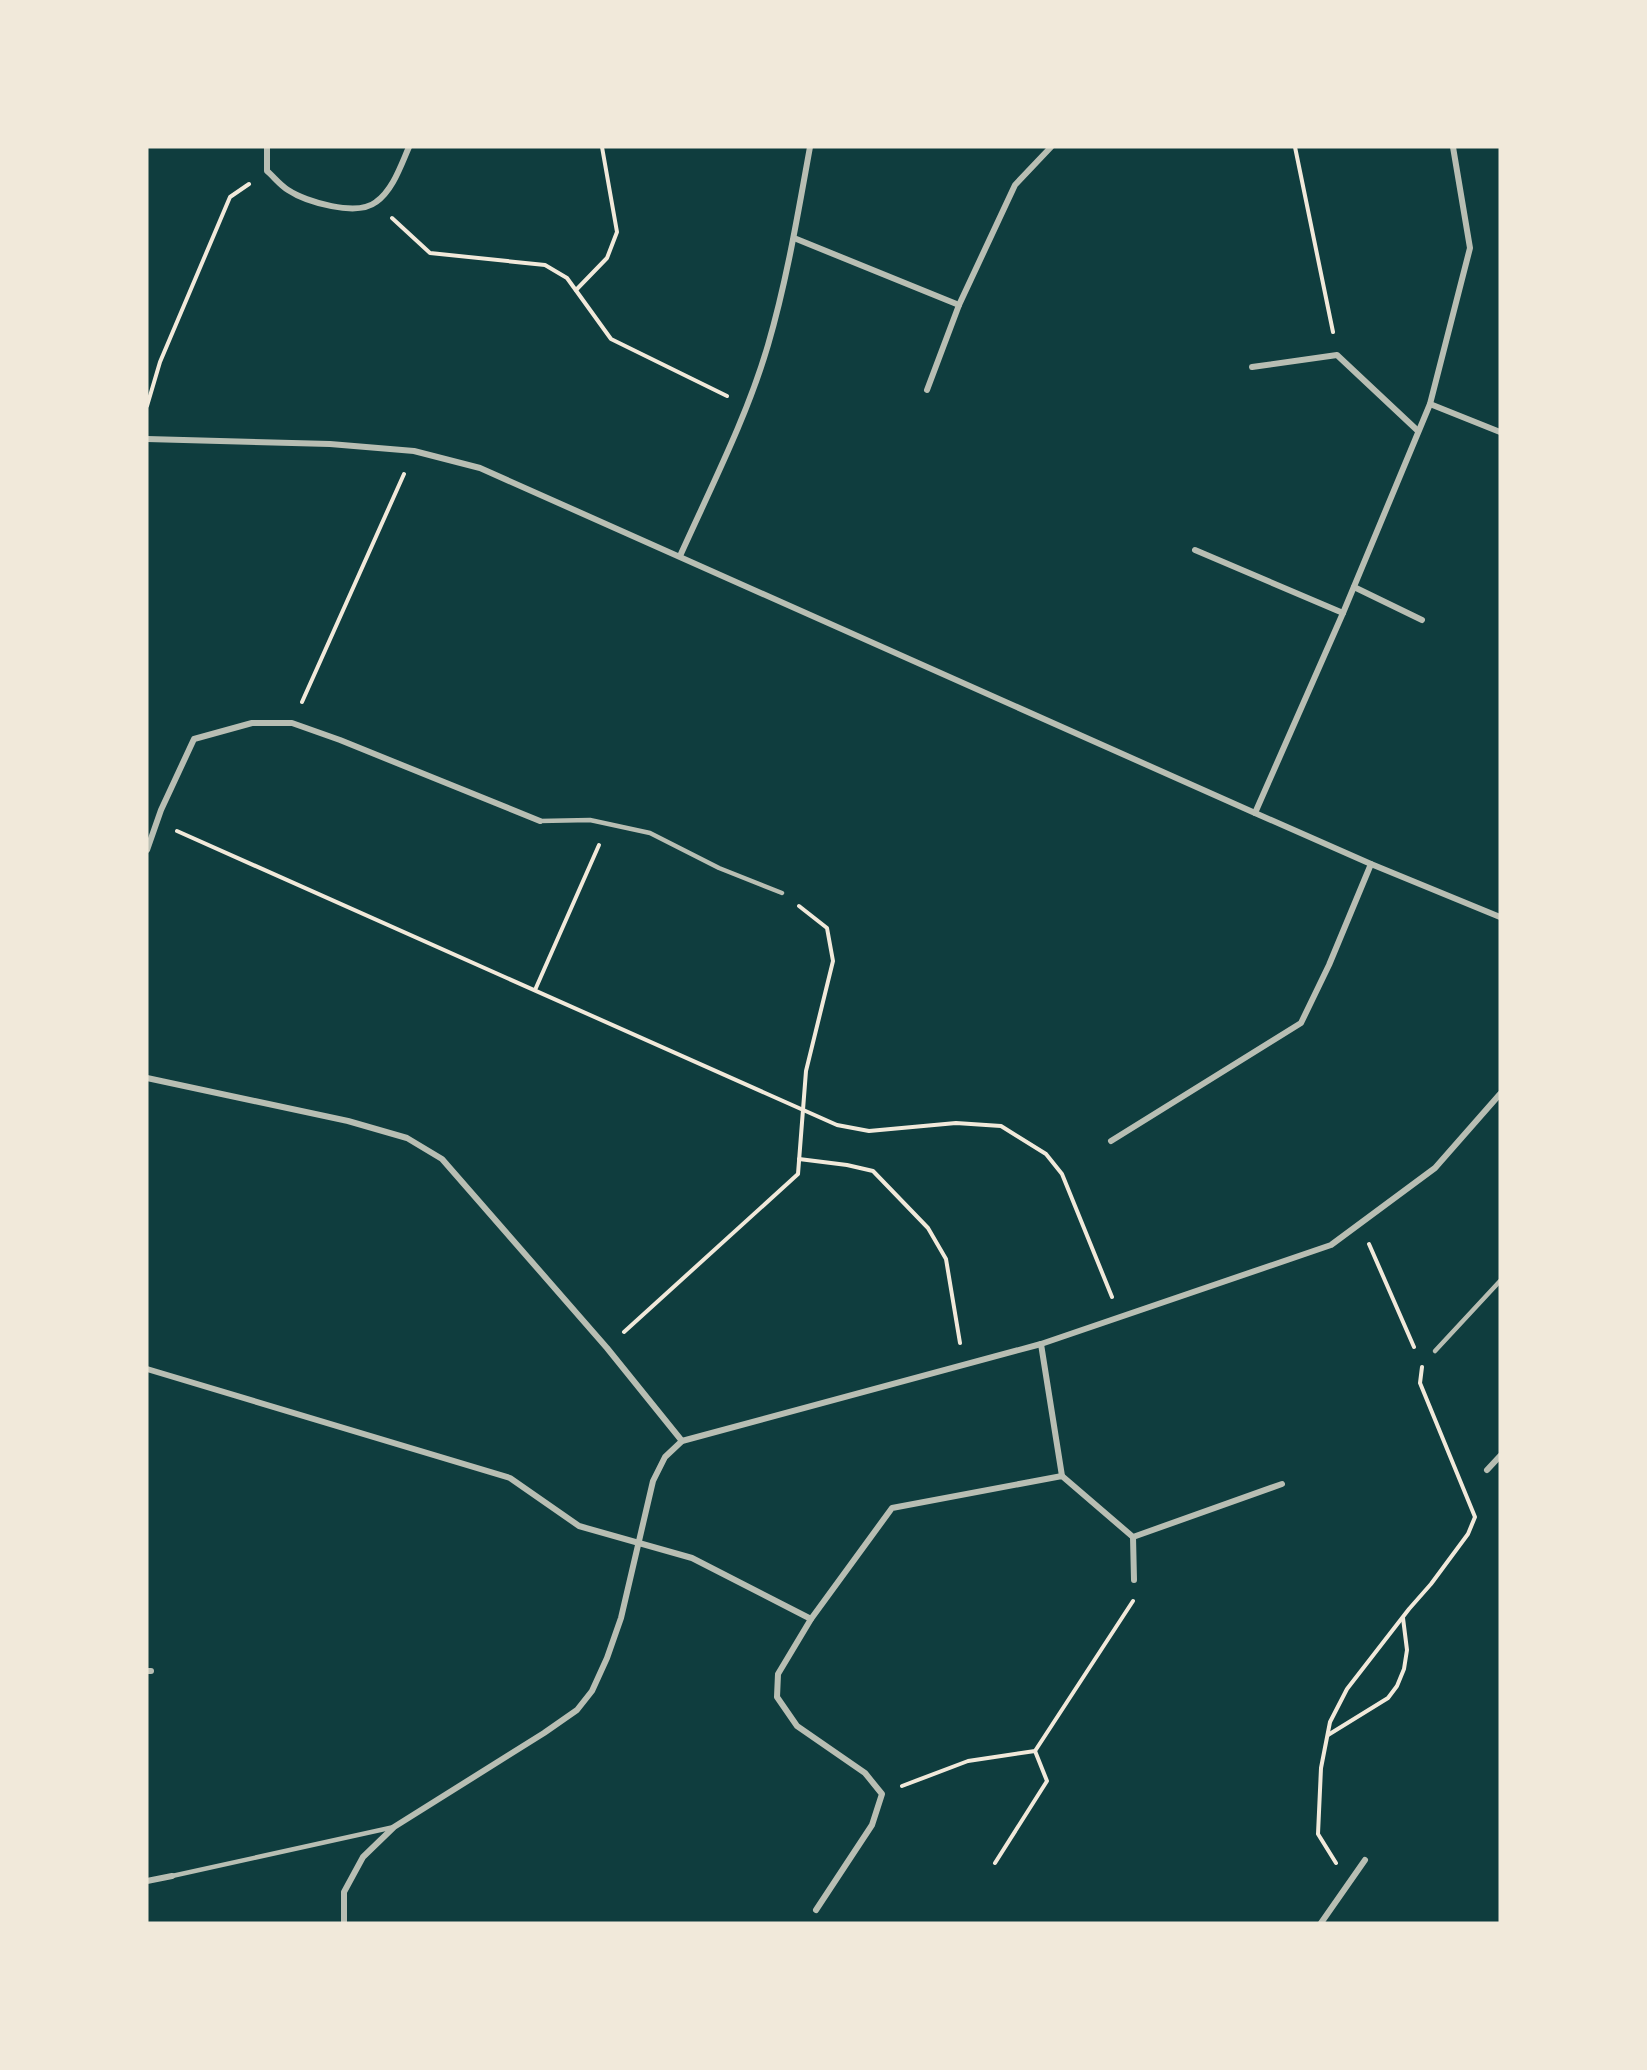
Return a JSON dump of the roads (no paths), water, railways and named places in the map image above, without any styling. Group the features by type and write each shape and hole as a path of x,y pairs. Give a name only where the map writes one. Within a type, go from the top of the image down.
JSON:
{"street":[{"path":"267,147 267,171 288,190 329,207 360,208 375,203 393,181 409,147"},
{"path":"681,556 747,406 768,345 794,238 810,147"},
{"path":"927,390 958,305 1015,184 1051,147"},
{"path":"1256,813 1343,614 1430,404 1470,248 1453,147"},
{"path":"794,238 958,305"},
{"path":"1252,367 1337,355 1418,431"},
{"path":"1430,404 1500,432"},
{"path":"147,439 330,444 414,451 480,468 1371,864 1500,917"},
{"path":"1195,550 1343,614"},
{"path":"1354,587 1422,620"},
{"path":"147,850 194,739 252,723 292,723 540,821"},
{"path":"1111,1141 1301,1023 1329,965 1371,864"},
{"path":"147,1078 348,1121 407,1138 442,1159 607,1348 682,1442"},
{"path":"344,1923 344,1892 363,1857 394,1827 544,1733 577,1710 592,1691 621,1618 653,1481 665,1457 682,1442 1041,1344 1331,1245 1435,1168 1500,1094"},
{"path":"1041,1344 1062,1476 1133,1537 1134,1580"},
{"path":"147,1369 510,1478 579,1526 692,1558 811,1619"},
{"path":"1487,1470 1500,1456"},
{"path":"816,1910 872,1825 882,1794 865,1773 797,1726 777,1697 778,1674 811,1619 892,1508 1062,1476"},
{"path":"1133,1537 1282,1484"},
{"path":"1321,1923 1365,1860"},
{"path":"147,1881 172,1876"}],"lane":[{"path":"540,821 590,820 650,833 719,868 782,893"},
{"path":"1435,1352 1500,1281"},
{"path":"172,1876 394,1827"}]}
